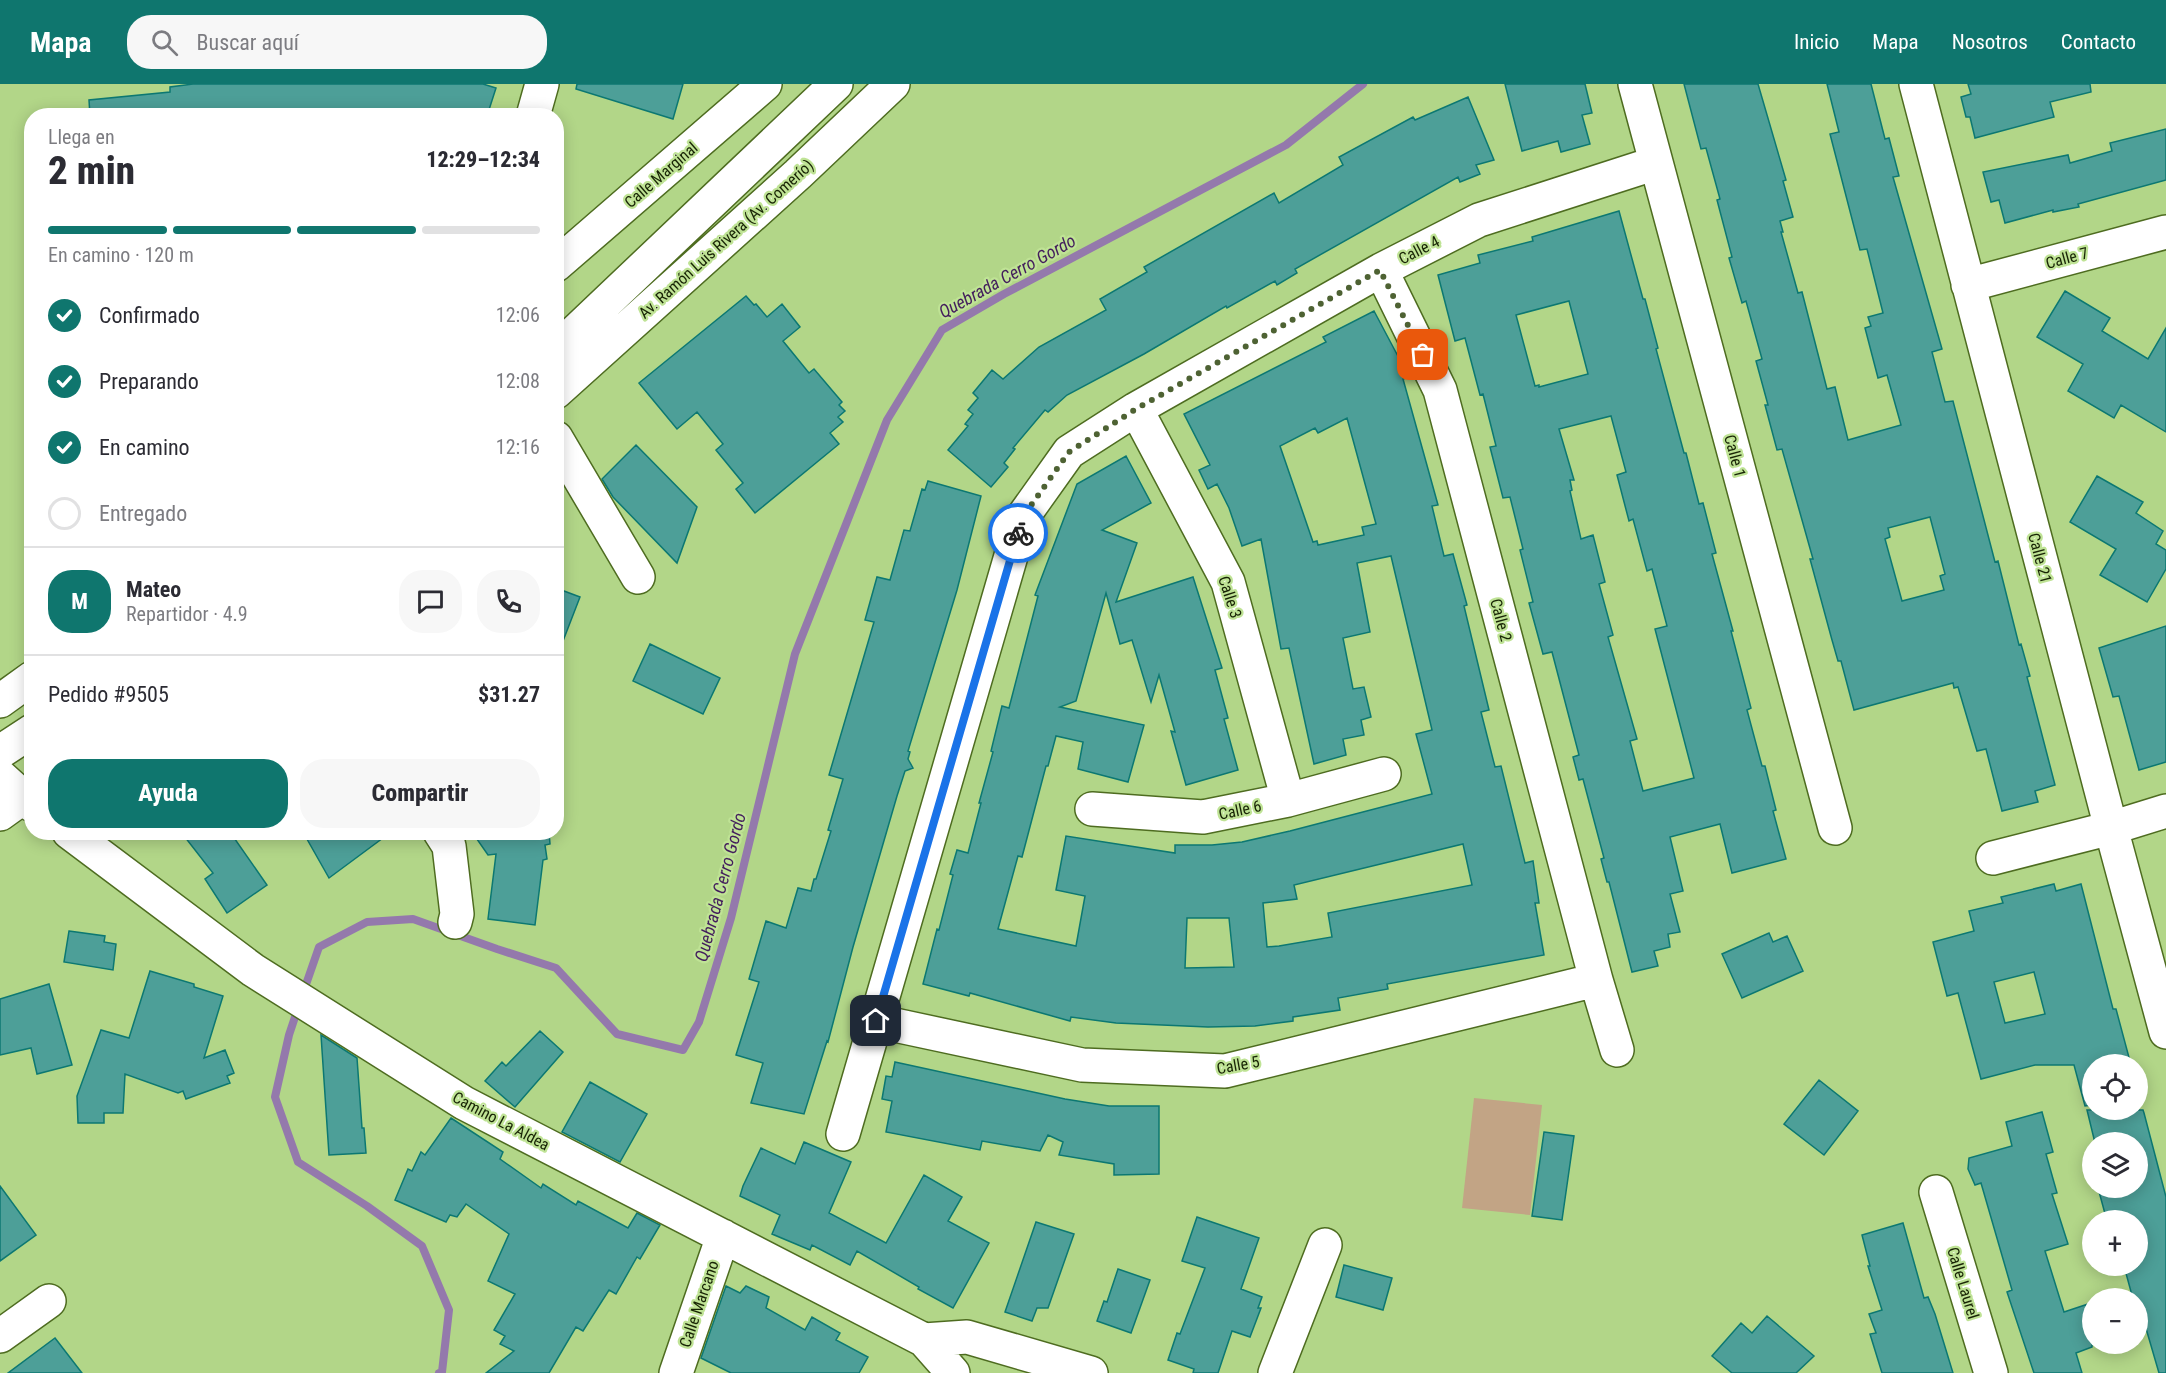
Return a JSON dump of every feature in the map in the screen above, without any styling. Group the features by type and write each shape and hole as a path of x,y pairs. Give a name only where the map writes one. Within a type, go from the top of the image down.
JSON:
{"street":[{"path":"535,108 542,84"},
{"name":"Calle Marginal","path":"564,258 765,84"},
{"name":"Av. Ramón Luis Rivera (Av. Comerío)","path":"564,342 836,84"},
{"name":"Av. Ramón Luis Rivera (Av. Comerío)","path":"564,386 798,174 893,84"},
{"name":"Calle 1","path":"1635,84 1835,828"},
{"name":"Calle 21","path":"1916,84 2166,1032"},
{"name":"Calle 4","path":"843,1134 1022,518 1069,452 1136,409 1380,270 1479,220 1656,163"},
{"name":"Calle 7","path":"1968,285 2166,232"},
{"name":"Calle 2","path":"1380,270 1440,390 1596,980 1617,1050"},
{"name":"Calle 3","path":"1136,409 1228,582 1288,800"},
{"path":"564,451 638,576"},
{"path":"0,701 24,684"},
{"path":"0,752 24,736"},
{"name":"Calle 6","path":"1092,809 1203,818 1288,800 1384,774"},
{"path":"1993,858 2111,828 2166,811"},
{"name":"Camino La Aldea","path":"80,840 254,970 464,1103 924,1340 953,1373"},
{"path":"445,840 449,846 457,914 455,922"},
{"name":"Calle 5","path":"876,1021 1082,1065 1225,1071 1596,980"},
{"name":"Calle Laurel","path":"1936,1192 1991,1373"},
{"name":"Calle Marcano","path":"676,1373 723,1236"},
{"path":"1275,1373 1325,1245"},
{"path":"0,1336 49,1301"},
{"path":"924,1340 966,1337 1090,1373"}],"shaded area":[{"path":"1474,1098 1542,1105 1530,1215 1462,1208"}],"building":[{"path":"193,84 483,84 496,88 490,108 90,108 89,100 170,92 170,87"},
{"path":"577,84 683,84 673,119 576,89"},
{"path":"1505,84 1585,84 1592,113 1582,115 1590,144 1561,152 1558,141 1522,151"},
{"path":"1684,84 1758,84 1786,180 1783,181 1793,217 1780,221 1783,232 1781,232 1798,293 1802,292 1827,389 1835,387 1848,440 1901,425 1887,375 1878,378 1865,328 1871,326 1868,317 1883,313 1867,249 1860,250 1830,134 1839,132 1827,84 1871,84 1885,139 1889,138 1899,176 1893,177 1942,349 1932,352 1945,402 1953,401 1995,562 1998,561 2019,645 2021,644 2030,676 2027,677 2055,785 2035,791 2038,802 2002,811 1986,749 1977,751 1958,687 1954,688 1953,683 1854,710 1841,661 1838,661 1832,640 1810,559 1813,559 1782,449 1777,450 1756,361 1762,359 1746,301 1742,303 1729,258 1732,257 1717,200 1720,199 1706,148 1701,149","holes":["1930,517 1945,574 1940,576 1944,590 1902,601 1885,539 1890,537 1888,528"]},
{"path":"1968,84 2090,84 2091,92 2050,102 2054,117 1975,138 1970,117 1966,117 1961,97 1971,94"},
{"path":"1468,97 1494,160 1476,165 1480,174 1460,182 1458,177 1295,269 1297,273 1277,285 1275,281 1227,308 1226,306 1144,354 1067,395 1048,412 1045,410 1013,448 1015,449 1004,463 1008,467 991,487 948,450 968,426 965,424 973,414 968,410 978,398 973,393 992,370 1003,379 1039,347 1106,310 1100,299 1147,272 1144,267 1274,193 1279,203 1343,165 1339,157 1413,117 1415,120"},
{"path":"2166,129 2166,180 2078,204 2079,207 2053,212 2053,210 2005,223 1999,200 1991,202 1983,172 2068,155 2070,163 2112,151 2110,143"},
{"path":"1619,211 1643,299 1645,299 1684,453 1686,453 1699,504 1703,503 1716,553 1712,554 1751,708 1747,710 1762,766 1765,766 1776,810 1773,811 1786,859 1732,873 1720,824 1670,837 1683,891 1670,894 1680,932 1668,934 1670,947 1654,951 1658,966 1632,972 1601,859 1604,858 1583,779 1579,780 1573,757 1579,755 1552,652 1543,654 1529,603 1533,602 1520,550 1523,549 1510,497 1503,498 1490,447 1496,446 1483,394 1480,395 1465,338 1455,341 1438,275 1480,263 1478,255 1533,241 1532,237","holes":["1569,301 1588,374 1539,387 1539,385 1535,386 1516,315","1611,416 1626,472 1617,475 1629,521 1633,519 1647,571 1652,569 1667,626 1655,629 1694,778 1643,791 1630,741 1637,739 1608,637 1613,635 1599,584 1605,582 1593,535 1581,539 1570,491 1572,490 1570,480 1574,480 1559,429"]},
{"path":"2065,291 2110,318 2102,331 2148,359 2166,328 2166,432 2121,405 2114,418 2068,391 2083,364 2037,337"},
{"path":"746,296 767,317 782,304 800,327 783,341 809,373 814,369 842,402 839,405 845,411 838,417 843,422 830,433 839,444 755,513 736,489 743,483 716,450 723,444 697,412 677,429 639,383"},
{"path":"1374,311 1409,377 1403,379 1438,505 1432,506 1444,556 1453,554 1467,605 1464,606 1489,710 1481,712 1495,767 1501,766 1525,863 1533,861 1539,903 1535,903 1544,955 1387,984 1388,989 1338,998 1340,1010 1293,1017 1293,1021 1255,1026 1208,1027 1116,1023 1071,1017 1070,1021 970,993 969,996 923,984 953,875 950,874 957,850 968,853 1002,706 1009,708 1038,596 1035,595 1077,484 1126,456 1151,503 1102,530 1137,543 1116,602 1193,577 1222,668 1215,670 1228,718 1224,719 1238,770 1186,785 1171,731 1175,732 1159,675 1151,702 1132,640 1120,644 1106,593 1076,701 1060,707 1144,725 1128,782 1078,769 1083,742 1056,736 1022,857 1018,856 998,929 1076,946 1085,896 1056,890 1066,836 1175,853 1175,845 1242,842 1432,794 1416,734 1432,730 1391,556 1357,563 1370,632 1343,638 1353,689 1364,687 1371,717 1361,720 1364,735 1343,739 1346,755 1314,764 1289,648 1281,649 1261,539 1242,546 1229,508 1217,484 1208,489 1199,470 1210,465 1184,414 1326,342 1323,337","holes":["1347,418 1376,524 1362,527 1364,535 1318,545 1317,541 1313,542 1280,446 1315,428 1318,433","1463,844 1472,885 1328,913 1332,937 1267,947 1263,903 1297,899 1294,885","1187,918 1229,918 1234,967 1185,968"]},
{"path":"636,445 697,507 677,563 613,497 602,479"},
{"path":"2097,476 2143,502 2136,513 2163,531 2156,544 2166,550 2166,569 2147,602 2100,575 2116,549 2070,522"},
{"path":"928,481 981,496 957,590 908,751 910,752 908,759 913,768 905,771 897,796 828,1042 804,1114 751,1103 763,1063 736,1055 759,982 749,979 766,921 786,928 798,888 811,891 814,879 816,879 831,831 828,830 843,779 829,775 874,622 865,620 877,577 890,580 904,530 910,531 922,489 925,490"},
{"path":"564,591 580,597 564,638"},
{"path":"2166,626 2166,762 2139,770 2119,696 2113,697 2099,648"},
{"path":"650,644 720,678 703,714 633,681"},
{"path":"187,840 236,840 267,885 227,913 205,879 213,873"},
{"path":"308,840 380,840 329,878"},
{"path":"478,840 550,840 550,844 545,845 547,859 543,860 535,925 488,919 496,854 488,855"},
{"path":"2054,884 2056,891 2081,884 2113,1009 2116,1009 2128,1054 2082,1054 2082,1095 2074,1065 2035,1065 1981,1079 1958,993 1947,996 1933,942 1974,931 1969,911 2003,903 2001,897","holes":["2034,972 2045,1014 2005,1023 1994,982"]},
{"path":"69,931 105,936 104,942 116,944 113,970 64,962"},
{"path":"1769,933 1773,942 1787,936 1803,971 1742,998 1722,954"},
{"path":"150,971 194,984 194,987 223,996 204,1058 225,1050 234,1073 227,1076 230,1083 186,1099 183,1091 178,1093 125,1074 123,1113 104,1113 104,1123 78,1123 77,1096 101,1030 129,1038"},
{"path":"49,984 72,1065 37,1074 31,1048 0,1055 0,999"},
{"path":"540,1031 563,1052 515,1107 485,1081 502,1062 506,1066"},
{"path":"321,1035 357,1058 366,1153 329,1155"},
{"path":"895,1062 1065,1099 1109,1106 1159,1106 1159,1174 1114,1175 1114,1164 1059,1155 1063,1142 1048,1135 1040,1151 982,1141 980,1150 886,1132 892,1101 882,1099 886,1076 892,1077"},
{"path":"1819,1080 1858,1111 1824,1155 1784,1124"},
{"path":"590,1082 647,1114 620,1162 562,1132"},
{"path":"2042,1112 2053,1152 2046,1154 2057,1193 2052,1194 2068,1244 2045,1251 2064,1312 2082,1306 2082,1351 2076,1353 2082,1373 2034,1373 2007,1292 2012,1290 1981,1183 1975,1185 1968,1169 1969,1158 2012,1146 2006,1122"},
{"path":"451,1118 503,1152 500,1159 541,1188 543,1184 576,1205 578,1201 628,1228 637,1213 660,1225 640,1259 637,1257 616,1294 609,1290 583,1331 576,1327 549,1373 486,1373 514,1351 500,1344 505,1336 494,1330 515,1294 488,1281 509,1234 466,1204 457,1217 450,1215 446,1222 395,1200 408,1169 412,1171 421,1152 425,1155"},
{"path":"2089,1120 2146,1120 2166,1197 2166,1373 2159,1373 2148,1335 2148,1288 2130,1288 2127,1276 2148,1276 2148,1210 2104,1210 2101,1198 2148,1198 2148,1132 2092,1132"},
{"path":"1544,1132 1574,1136 1562,1220 1532,1216"},
{"path":"804,1142 851,1162 829,1213 886,1243 924,1175 962,1197 948,1221 989,1243 953,1308 857,1251 850,1265 812,1245 810,1250 772,1234 780,1215 740,1196 743,1186 761,1148 795,1164"},
{"path":"0,1186 36,1235 0,1261"},
{"path":"1197,1217 1259,1238 1241,1289 1262,1297 1258,1308 1261,1308 1250,1337 1232,1331 1218,1373 1193,1373 1194,1369 1168,1360 1205,1268 1182,1261"},
{"path":"1036,1222 1074,1234 1048,1308 1037,1308 1032,1321 1005,1312"},
{"path":"1903,1223 1924,1298 1928,1297 1935,1314 1953,1373 1882,1373 1870,1334 1876,1333 1869,1314 1882,1310 1868,1266 1870,1266 1862,1235"},
{"path":"1344,1265 1392,1278 1383,1310 1336,1297"},
{"path":"1118,1269 1150,1280 1131,1333 1097,1321 1104,1301 1107,1302"},
{"path":"726,1286 740,1293 746,1286 769,1297 766,1308 805,1330 812,1317 840,1333 836,1340 868,1357 859,1373 731,1373 701,1358"},
{"path":"1767,1316 1814,1356 1796,1373 1732,1373 1712,1356 1741,1323 1752,1333"},
{"path":"55,1338 82,1373 8,1373"}],"waterway":[{"name":"Quebrada Cerro Gordo","path":"303,993 319,947 367,922 413,919 556,968 617,1034 683,1050 699,1022 731,918 795,654 887,420 942,330 1004,294 1286,145 1363,84"},
{"name":"Quebrada Cerro Gordo","path":"298,1008 289,1035 275,1097 298,1162 367,1206 422,1246 449,1310 442,1372 439,1373"}],"way so far":[{"path":"1018,533 1022,518 1069,452 1136,409 1380,270 1423,355"}],"route":[{"path":"876,1021 1018,533"}]}
